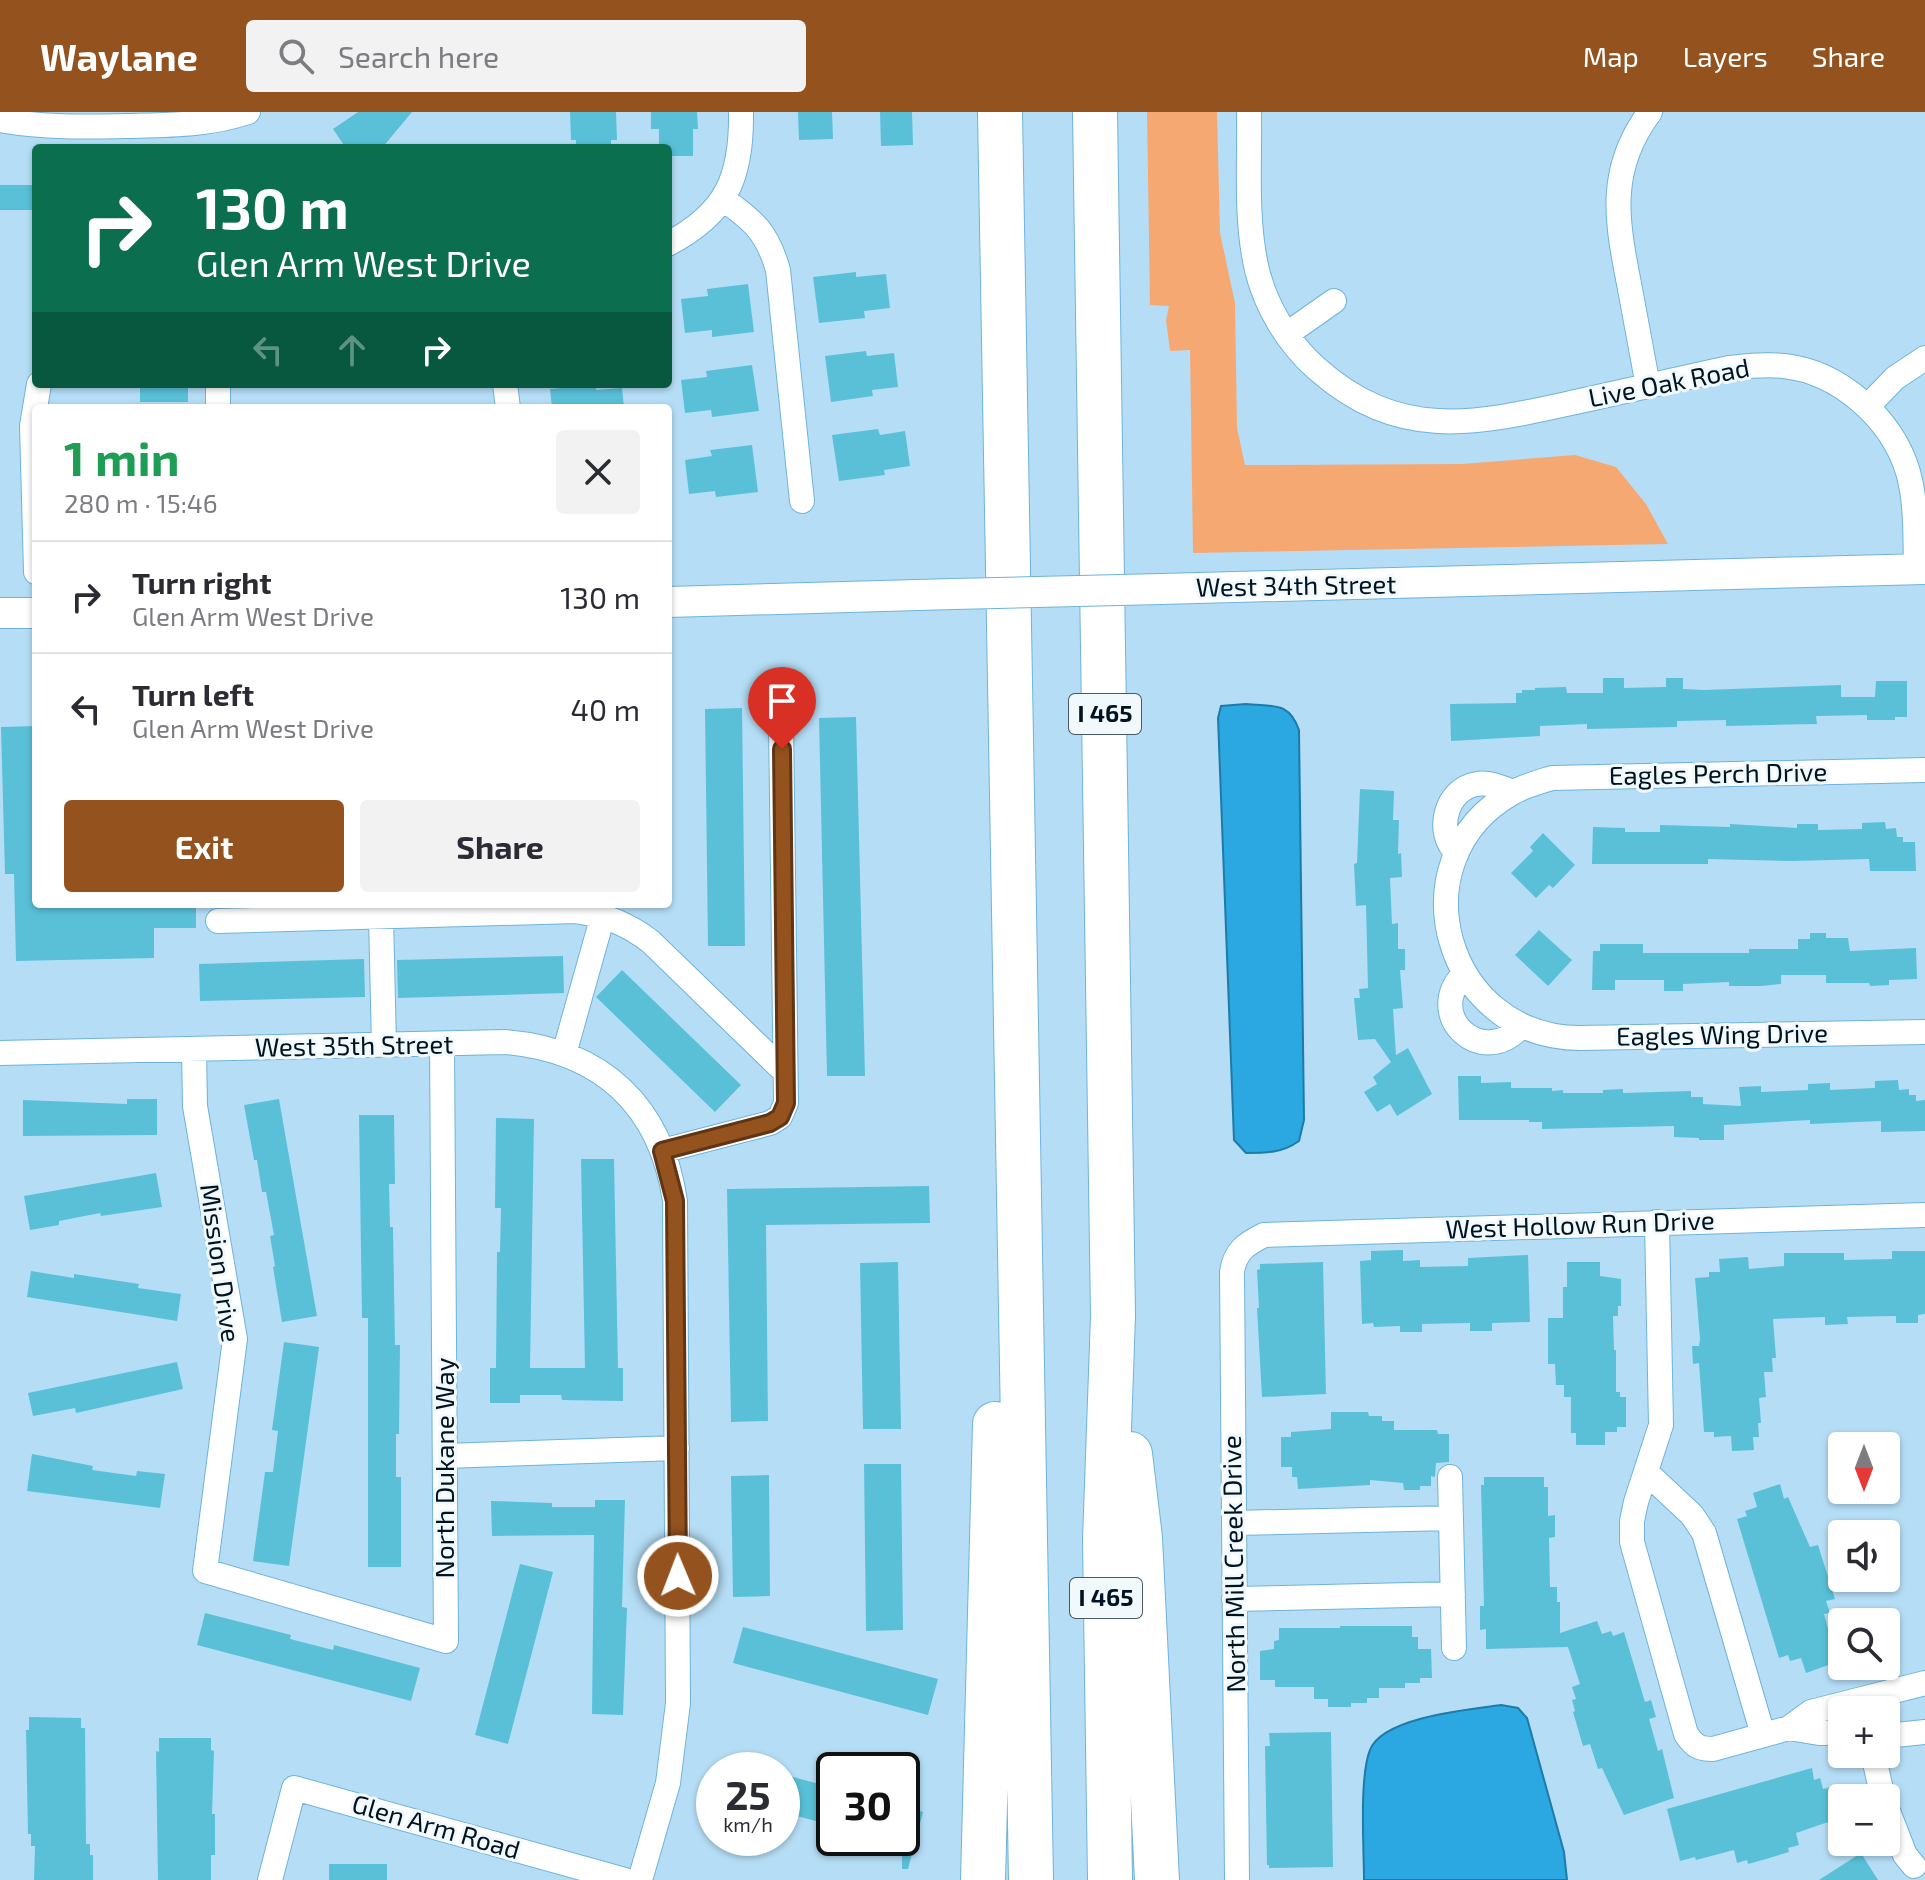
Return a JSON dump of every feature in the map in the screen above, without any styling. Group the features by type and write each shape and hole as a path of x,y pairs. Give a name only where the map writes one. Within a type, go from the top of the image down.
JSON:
{"highway":[{"path":"1000,112 1031,1880"},
{"name":"I 465","path":"1095,112 1113,1316 1105,1540 1110,1880"},
{"path":"983,1880 995,1459 992,1163 1010,766"},
{"path":"1113,1316 1140,1538 1157,1880"}],"street":[{"path":"0,120 42,127 192,125 222,121 248,112"},
{"path":"672,242 700,225 723,199 738,165 741,112"},
{"name":"Live Oak Road","path":"1249,112 1251,225 1255,259 1269,303 1287,334 1308,360 1346,391 1381,409 1430,421 1459,423 1499,418 1729,368 1782,365 1833,382 1867,407 1897,446 1908,474 1914,503 1921,570"},
{"path":"1648,386 1618,226 1617,205 1618,186 1626,156 1650,112"},
{"path":"723,199 760,229 771,245 778,270 802,501"},
{"path":"1287,334 1334,301"},
{"path":"1867,407 1895,378 1925,358"},
{"name":"West 34th Street","path":"672,602 1921,570"},
{"path":"0,613 32,613"},
{"path":"662,1151 770,1123 780,1117 786,1103 781,720"},
{"name":"Eagles Perch Drive","path":"1445,910 1449,879 1457,853 1475,825 1513,792 1563,776 1925,770"},
{"name":"Eagles Perch Drive","path":"1457,853 1448,842 1445,826 1449,806 1458,794 1475,784 1495,784 1513,792"},
{"path":"218,921 600,909 651,942 785,1072"},
{"path":"564,1054 600,926 600,909"},
{"name":"Eagles Wing Drive","path":"1445,910 1453,951 1479,995 1521,1026 1539,1033 1569,1038 1925,1032"},
{"path":"381,917 384,1045"},
{"path":"1464,974 1454,987 1450,1003 1452,1016 1460,1031 1474,1041 1498,1042 1509,1038 1521,1026"},
{"name":"West 35th Street","path":"0,1053 505,1042 541,1047 594,1068 621,1087 640,1109 662,1151 675,1201 679,1672 677,1723 663,1802 640,1880"},
{"name":"North Dukane Way","path":"205,1571 446,1641 442,1044"},
{"name":"Mission Drive","path":"194,1049 195,1106 235,1339 205,1571"},
{"name":"West Hollow Run Drive","path":"1240,1250 1251,1240 1264,1235 1925,1215"},
{"path":"1657,1222 1662,1414 1657,1442 1633,1513 1632,1542 1686,1734 1694,1746 1713,1749 1789,1728 1811,1712 1828,1710"},
{"name":"North Mill Creek Drive","path":"1237,1880 1232,1272 1240,1250"},
{"path":"445,1456 677,1448"},
{"path":"1646,1472 1692,1515 1704,1533 1763,1735"},
{"path":"1450,1477 1454,1648"},
{"path":"1234,1523 1451,1518"},
{"path":"1234,1599 1453,1594"},
{"path":"1887,1696 1925,1683"},
{"path":"1789,1728 1828,1733"},
{"path":"1900,1735 1925,1732"},
{"name":"Glen Arm Road","path":"270,1880 294,1788 625,1880"},
{"path":"1900,1842 1913,1870"}],"shaded area":[{"path":"1147,112 1217,112 1220,233 1235,303 1237,428 1245,465 1462,464 1575,455 1616,467 1646,504 1668,544 1193,553 1190,350 1170,351 1166,320 1169,306 1150,305"}],"water":[{"path":"1246,704 1279,707 1290,714 1299,730 1304,1120 1299,1141 1280,1150 1261,1153 1246,1153 1234,1140 1218,718 1221,706"},
{"path":"1501,1705 1518,1708 1527,1718 1564,1852 1567,1880 1364,1880 1364,1777 1370,1750 1378,1739 1409,1722"}],"building":[{"path":"358,112 412,112 385,144 343,144 333,129"},
{"path":"570,112 616,112 617,140 611,140 611,144 576,144 576,140 571,140"},
{"path":"651,112 697,112 698,129 693,129 693,156 672,156 672,144 659,144 659,129 651,129"},
{"path":"798,112 832,112 833,139 799,140"},
{"path":"880,112 912,112 913,145 881,146"},
{"path":"0,185 32,185 32,210 0,210"},
{"path":"856,272 856,277 886,274 890,308 864,311 865,318 819,323 813,277"},
{"path":"748,284 754,332 712,337 712,330 685,333 681,299 708,296 707,289"},
{"path":"866,351 867,356 894,353 898,387 872,390 873,396 831,402 825,356"},
{"path":"752,365 759,411 712,417 711,410 685,413 681,380 707,377 706,371"},
{"path":"140,388 188,388 188,402 140,402"},
{"path":"622,388 624,404 552,404 550,389"},
{"path":"878,429 880,435 905,431 910,466 884,470 885,475 839,481 832,435"},
{"path":"752,445 758,492 716,497 715,491 689,494 685,460 712,456 710,450"},
{"path":"1603,678 1624,678 1624,688 1666,687 1666,678 1683,678 1683,689 1704,690 1841,685 1841,697 1875,697 1876,681 1907,681 1907,717 1867,720 1867,715 1816,716 1817,724 1726,726 1726,720 1677,721 1677,727 1587,729 1587,724 1540,726 1540,736 1451,741 1450,704 1516,703 1516,693 1535,688 1566,687 1567,693 1603,693"},
{"path":"742,708 745,946 708,946 705,709"},
{"path":"856,717 865,1076 827,1076 819,718"},
{"path":"32,726 32,908 196,908 196,928 154,928 154,958 16,961 14,874 5,874 1,727"},
{"path":"1360,789 1394,791 1393,820 1399,820 1398,854 1401,853 1402,877 1390,878 1392,924 1398,923 1398,949 1405,949 1405,970 1400,970 1403,1008 1393,1009 1396,1055 1408,1048 1432,1094 1397,1116 1390,1104 1377,1112 1364,1092 1377,1084 1373,1077 1391,1062 1375,1039 1358,1040 1354,998 1360,998 1359,989 1368,988 1366,905 1356,906 1354,864 1357,863"},
{"path":"1885,822 1886,829 1896,828 1897,837 1903,837 1903,842 1915,842 1916,871 1870,871 1869,859 1708,859 1708,864 1592,864 1593,827 1625,828 1625,832 1660,832 1660,825 1730,827 1730,824 1797,828 1797,824 1818,824 1818,830 1862,829 1862,823"},
{"path":"1543,833 1575,865 1553,888 1549,885 1536,898 1511,873 1533,851 1530,847"},
{"path":"1539,930 1572,960 1548,986 1515,955"},
{"path":"1810,933 1826,933 1826,938 1848,938 1850,951 1916,948 1917,979 1889,980 1889,985 1870,986 1869,983 1826,983 1826,975 1781,975 1781,984 1683,984 1683,991 1664,991 1664,980 1615,980 1615,990 1592,990 1593,951 1600,951 1600,944 1643,944 1643,953 1749,953 1749,949 1798,949 1798,939 1810,939"},
{"path":"563,956 564,993 398,998 397,960"},
{"path":"364,959 365,997 200,1001 199,964"},
{"path":"622,970 741,1085 715,1112 596,997"},
{"path":"1458,1076 1481,1076 1481,1083 1511,1082 1511,1088 1552,1088 1552,1091 1563,1090 1563,1093 1603,1093 1603,1090 1623,1089 1623,1093 1691,1091 1691,1097 1703,1097 1703,1104 1741,1106 1739,1087 1761,1086 1761,1092 1808,1090 1808,1084 1830,1083 1830,1090 1875,1088 1875,1081 1898,1080 1899,1090 1909,1089 1909,1095 1916,1095 1916,1101 1925,1100 1925,1131 1881,1132 1881,1121 1810,1124 1810,1120 1724,1125 1724,1140 1699,1140 1674,1137 1674,1126 1542,1129 1542,1122 1529,1120 1459,1120"},
{"path":"127,1099 157,1099 157,1135 23,1136 23,1100 127,1104"},
{"path":"279,1099 317,1316 282,1322 270,1236 274,1235 266,1192 262,1192 257,1160 254,1160 244,1105"},
{"path":"359,1115 394,1115 395,1184 389,1184 395,1345 400,1345 396,1477 401,1477 401,1567 368,1567 368,1318 362,1318"},
{"path":"496,1118 534,1119 530,1368 585,1368 581,1159 614,1159 618,1368 623,1368 623,1401 562,1400 561,1395 520,1395 520,1403 490,1403 490,1368 496,1368 497,1252 500,1252 501,1208 495,1208"},
{"path":"156,1173 162,1207 101,1216 100,1213 30,1230 24,1196"},
{"path":"929,1186 930,1223 766,1225 768,1421 731,1422 727,1189"},
{"path":"1403,1250 1403,1261 1420,1260 1420,1267 1468,1266 1468,1258 1528,1255 1530,1322 1492,1323 1492,1331 1470,1331 1470,1323 1422,1324 1422,1332 1400,1332 1400,1326 1362,1324 1360,1261 1371,1260 1371,1251"},
{"path":"1892,1251 1925,1251 1925,1314 1918,1315 1918,1323 1896,1323 1896,1316 1847,1317 1848,1324 1825,1325 1825,1317 1773,1319 1776,1358 1772,1358 1773,1372 1764,1372 1766,1397 1759,1398 1761,1423 1758,1423 1759,1437 1753,1437 1754,1450 1732,1451 1731,1436 1714,1437 1714,1432 1704,1432 1699,1363 1693,1364 1692,1346 1699,1346 1700,1339 1695,1278 1709,1277 1709,1272 1720,1272 1719,1259 1748,1257 1749,1269 1784,1266 1784,1253 1844,1253 1844,1260 1892,1259"},
{"path":"898,1262 901,1429 863,1429 860,1263"},
{"path":"1323,1262 1326,1394 1262,1397 1257,1270 1260,1264"},
{"path":"1567,1262 1600,1262 1600,1276 1621,1279 1621,1306 1618,1306 1618,1316 1613,1316 1614,1350 1616,1392 1620,1392 1620,1397 1626,1397 1626,1427 1617,1427 1617,1432 1605,1432 1605,1445 1576,1445 1576,1433 1571,1433 1571,1397 1564,1397 1564,1385 1556,1385 1555,1364 1548,1364 1548,1318 1563,1318"},
{"path":"31,1271 74,1278 74,1274 181,1294 177,1321 27,1297"},
{"path":"284,1342 319,1347 289,1566 253,1561 265,1472 273,1472 278,1431 272,1430"},
{"path":"177,1362 183,1389 76,1413 75,1408 33,1416 28,1393"},
{"path":"1331,1412 1368,1412 1369,1416 1382,1416 1382,1421 1394,1421 1394,1430 1437,1430 1438,1434 1449,1434 1449,1462 1436,1463 1431,1486 1420,1486 1420,1490 1404,1490 1403,1483 1370,1480 1370,1485 1298,1489 1297,1477 1292,1477 1292,1467 1281,1467 1281,1437 1291,1437 1291,1432 1331,1429"},
{"path":"32,1454 93,1466 92,1470 136,1476 137,1471 165,1474 160,1508 27,1491"},
{"path":"864,1464 901,1464 903,1630 866,1631"},
{"path":"769,1475 770,1596 733,1597 731,1476"},
{"path":"1484,1477 1544,1477 1544,1487 1548,1487 1548,1516 1555,1515 1555,1537 1549,1538 1550,1587 1557,1587 1560,1633 1597,1621 1602,1634 1611,1631 1613,1636 1624,1632 1645,1702 1651,1700 1656,1717 1649,1719 1658,1751 1662,1749 1674,1798 1624,1815 1602,1768 1598,1769 1590,1744 1583,1746 1572,1700 1576,1699 1572,1687 1580,1684 1568,1647 1486,1649 1486,1629 1480,1630 1480,1606 1484,1606 1481,1485 1484,1485"},
{"path":"1780,1484 1784,1499 1788,1497 1810,1547 1818,1545 1828,1577 1828,1592 1833,1592 1835,1599 1826,1601 1828,1613 1824,1614 1828,1629 1828,1665 1806,1673 1801,1658 1790,1661 1788,1655 1779,1658 1737,1519 1747,1516 1745,1511 1757,1507 1753,1493"},
{"path":"595,1500 625,1500 622,1607 627,1608 623,1715 592,1714 594,1535 492,1536 491,1501 552,1503 552,1507 595,1507"},
{"path":"520,1564 553,1572 508,1744 475,1735"},
{"path":"205,1613 291,1635 290,1639 333,1650 334,1645 420,1668 411,1701 197,1645"},
{"path":"1412,1626 1412,1637 1418,1637 1418,1649 1431,1649 1432,1678 1420,1678 1420,1683 1405,1683 1405,1688 1379,1688 1379,1698 1367,1698 1367,1703 1351,1703 1351,1707 1328,1707 1328,1699 1314,1699 1314,1687 1275,1687 1275,1680 1260,1680 1260,1651 1274,1649 1274,1641 1279,1640 1279,1628"},
{"path":"743,1627 938,1679 928,1715 733,1663"},
{"path":"29,1717 81,1718 81,1728 85,1728 86,1844 90,1844 90,1855 93,1855 93,1880 34,1880 35,1846 31,1846 31,1834 28,1834 26,1730 29,1730"},
{"path":"1331,1732 1333,1867 1269,1868 1265,1746 1270,1746 1269,1733"},
{"path":"159,1738 211,1738 211,1750 214,1751 212,1814 215,1814 215,1855 211,1855 211,1880 158,1880 156,1751 159,1752"},
{"path":"1812,1768 1814,1780 1820,1778 1823,1789 1828,1788 1828,1822 1796,1833 1799,1845 1788,1848 1789,1852 1748,1864 1747,1860 1737,1863 1734,1850 1680,1861 1667,1809"},
{"path":"800,1779 816,1783 816,1821 800,1817"},
{"path":"902,1856 911,1856 908,1869 902,1869"},
{"path":"1856,1856 1863,1856 1878,1880 1819,1880"},
{"path":"329,1864 387,1864 387,1880 329,1880"}],"route":[{"path":"678,1576 675,1201 662,1151 770,1123 780,1117 786,1103 782,749"}]}
